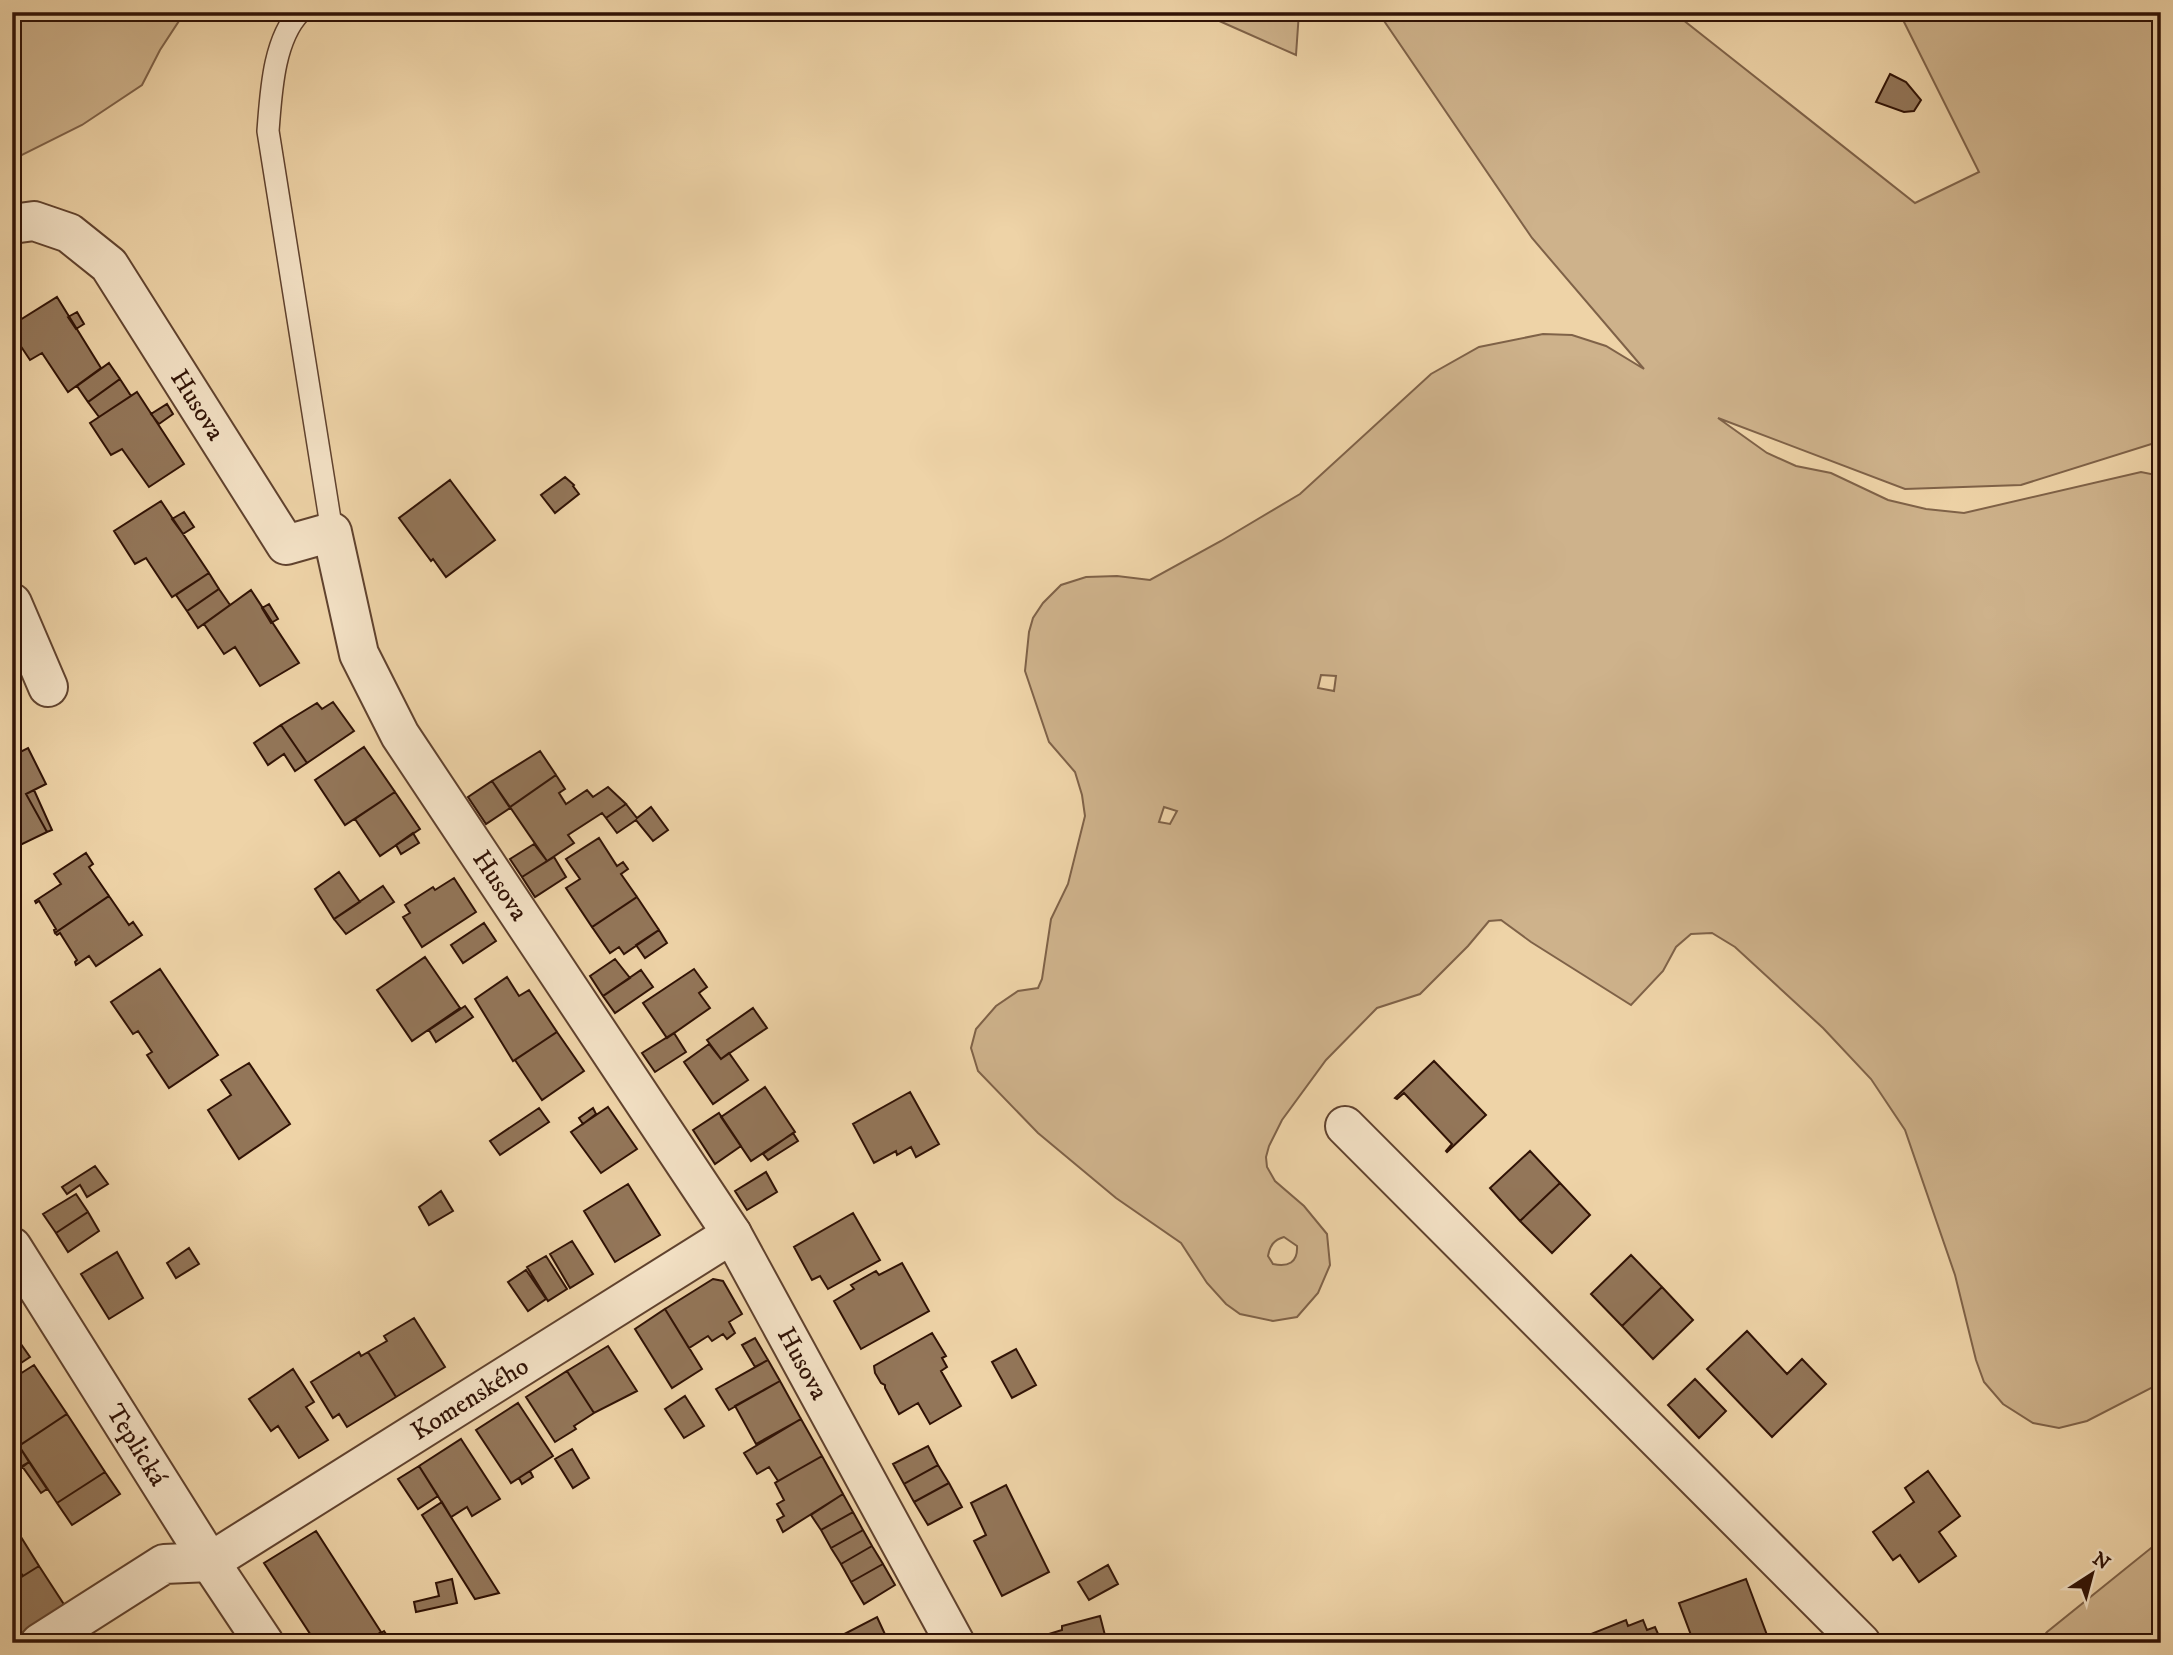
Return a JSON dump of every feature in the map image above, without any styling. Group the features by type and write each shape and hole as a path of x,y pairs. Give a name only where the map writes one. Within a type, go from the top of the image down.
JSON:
{"street":[{"name":"Husova","path":"12,224 34,221 69,233 109,265 286,545 332,532 359,654 400,735 732,1234 955,1643"},
{"path":"12,603 48,687"},
{"path":"1345,1126 1861,1643"},
{"name":"Komenského","path":"210,1562 732,1234"},
{"name":"Teplická","path":"12,1247 264,1643"},
{"path":"40,1643 164,1564 210,1562"}],"lane":[{"path":"300,12 290,22 272,77 268,131 332,532"}],"shaded area":[{"path":"12,12 187,12 160,50 142,85 82,125 12,160"},
{"path":"1199,12 1299,12 1296,55"},
{"path":"1378,12 1673,12 1915,203 1979,172 1899,12 2161,12 2161,441 2021,485 1905,489 1718,418 1767,453 1796,466 1831,473 1888,500 1926,509 1964,513 2141,472 2161,476 2161,1383 2087,1421 2059,1428 2033,1423 2003,1404 1984,1382 1955,1275 1905,1130 1871,1079 1823,1028 1735,947 1712,933 1691,934 1676,947 1663,971 1631,1005 1501,920 1489,921 1420,994 1377,1008 1326,1060 1282,1120 1266,1157 1267,1167 1275,1181 1304,1206 1327,1234 1330,1265 1318,1293 1297,1317 1273,1321 1240,1314 1226,1304 1207,1283 1181,1243 1116,1198 1038,1133 978,1071 971,1048 976,1029 996,1006 1018,991 1038,988 1042,979 1051,919 1068,884 1085,816 1075,772 1049,742 1025,671 1033,618 1061,585 1086,577 1117,576 1150,580 1300,494 1431,374 1479,347 1543,334 1572,335 1606,346 1644,369 1532,238","holes":["1321,675 1336,676 1334,691 1318,688","1164,807 1177,811 1170,824 1159,822","1284,1237 1297,1246 1296,1256 1287,1264 1273,1264 1268,1256 1269,1252 1273,1244"]},
{"path":"2161,1540 2161,1643 2038,1643 2047,1632"}],"building":[{"path":"1890,74 1906,82 1921,100 1914,111 1904,112 1876,102"},
{"path":"57,297 101,368 68,392 42,353 30,360 12,333 12,325"},
{"path":"77,312 84,324 76,329 68,317"},
{"path":"109,363 120,379 88,402 77,386"},
{"path":"120,379 131,396 99,417 88,402"},
{"path":"137,392 184,464 149,487 122,449 111,455 90,423"},
{"path":"167,404 173,414 159,424 151,414"},
{"path":"565,477 579,494 555,513 541,495"},
{"path":"450,480 495,540 446,577 399,518"},
{"path":"161,501 209,573 172,597 146,558 135,564 114,531"},
{"path":"184,512 194,527 183,534 172,519"},
{"path":"209,573 219,589 187,611 176,595"},
{"path":"219,589 230,605 198,628 187,611"},
{"path":"251,590 299,663 260,686 235,647 224,654 204,624"},
{"path":"269,604 278,619 271,623 262,608"},
{"path":"333,702 354,731 307,763 281,725 317,703 322,709"},
{"path":"281,725 307,763 295,771 284,754 268,765 254,743"},
{"path":"364,747 395,792 345,825 315,780"},
{"path":"28,748 46,784 26,794 47,832 12,849 12,756"},
{"path":"540,751 556,775 510,807 492,781"},
{"path":"556,775 565,789 559,793 566,804 587,790 593,797 608,787 626,804 606,818 602,813 568,835 574,843 547,861 510,807"},
{"path":"492,781 510,808 486,824 468,797"},
{"path":"34,790 52,830 47,832 26,794"},
{"path":"395,792 420,829 380,856 355,819"},
{"path":"626,804 637,818 651,807 668,830 653,841 636,820 617,833 606,818"},
{"path":"413,833 419,843 401,854 396,845"},
{"path":"599,838 617,866 623,862 628,869 621,874 637,897 592,927 566,888 580,879 566,859"},
{"path":"534,844 547,861 522,877 510,859"},
{"path":"86,853 93,864 89,867 109,896 55,933 56,929 39,901 35,901 61,884 54,874"},
{"path":"554,857 566,877 535,897 522,877"},
{"path":"339,872 360,902 334,919 315,889"},
{"path":"454,878 476,912 422,947 403,917 410,913 405,905 433,887 435,890"},
{"path":"383,886 394,902 346,934 334,919"},
{"path":"109,896 129,925 133,922 142,935 96,966 89,956 76,965 77,960 60,933 55,933"},
{"path":"637,897 659,930 624,954 619,947 610,953 592,927"},
{"path":"484,923 496,941 463,963 451,945"},
{"path":"659,930 667,943 645,958 636,945"},
{"path":"425,957 460,1008 412,1041 377,990"},
{"path":"615,959 630,978 603,996 590,976"},
{"path":"160,969 218,1055 169,1088 147,1055 152,1052 138,1031 133,1034 111,1002"},
{"path":"694,969 707,987 699,993 710,1008 667,1038 643,1003"},
{"path":"641,970 653,987 615,1013 603,996"},
{"path":"507,977 519,996 529,990 557,1032 513,1061 475,999"},
{"path":"465,1006 473,1017 436,1042 429,1030"},
{"path":"753,1008 767,1028 721,1059 707,1040"},
{"path":"557,1032 584,1071 542,1100 515,1060"},
{"path":"674,1033 686,1052 655,1072 642,1053"},
{"path":"709,1044 721,1059 729,1053 748,1080 713,1104 684,1062"},
{"path":"1434,1061 1486,1115 1447,1152 1452,1144 1404,1093 1395,1098"},
{"path":"249,1063 290,1124 239,1159 208,1110 231,1095 221,1080"},
{"path":"765,1087 795,1132 751,1161 721,1117"},
{"path":"910,1092 939,1144 916,1157 911,1147 897,1155 896,1151 874,1163 853,1124"},
{"path":"608,1107 637,1149 601,1173 571,1132"},
{"path":"539,1108 549,1122 500,1155 490,1141"},
{"path":"593,1108 596,1114 583,1124 579,1118"},
{"path":"719,1113 741,1146 715,1164 693,1130"},
{"path":"793,1133 798,1141 768,1160 763,1154"},
{"path":"1530,1151 1560,1183 1520,1221 1490,1188"},
{"path":"95,1166 108,1184 87,1197 80,1185 67,1194 62,1187"},
{"path":"766,1172 777,1192 747,1210 735,1191"},
{"path":"1560,1183 1590,1215 1552,1253 1520,1221"},
{"path":"628,1184 660,1235 615,1262 584,1211"},
{"path":"441,1191 453,1211 429,1225 419,1207"},
{"path":"76,1194 88,1212 56,1233 43,1214"},
{"path":"88,1212 99,1231 68,1252 56,1233"},
{"path":"853,1213 880,1260 828,1289 820,1276 812,1280 794,1247"},
{"path":"572,1241 593,1274 570,1288 550,1254"},
{"path":"189,1248 199,1264 176,1278 167,1263"},
{"path":"117,1252 143,1298 109,1319 81,1274"},
{"path":"1631,1255 1662,1287 1622,1326 1591,1294"},
{"path":"546,1256 567,1289 548,1301 527,1267"},
{"path":"902,1263 929,1311 861,1349 834,1301 854,1289 851,1285 876,1271 879,1275"},
{"path":"526,1270 546,1299 528,1311 508,1282"},
{"path":"713,1279 723,1281 742,1314 729,1322 735,1333 727,1339 723,1334 712,1341 708,1336 689,1348 665,1309"},
{"path":"1662,1287 1693,1320 1653,1359 1622,1326"},
{"path":"665,1309 702,1369 672,1388 635,1329"},
{"path":"414,1318 445,1367 396,1397 368,1352 387,1341 384,1336"},
{"path":"1747,1331 1787,1374 1802,1359 1826,1384 1772,1437 1707,1369"},
{"path":"932,1333 946,1356 942,1358 947,1367 941,1371 961,1406 930,1424 918,1403 899,1414 885,1385 875,1373 874,1366"},
{"path":"16,1337 30,1357 12,1369 12,1339"},
{"path":"755,1338 768,1360 755,1367 742,1345"},
{"path":"608,1346 637,1391 594,1413 567,1371"},
{"path":"1016,1349 1036,1385 1012,1398 992,1362"},
{"path":"359,1352 361,1356 368,1352 396,1397 347,1427 339,1414 333,1418 311,1382"},
{"path":"768,1360 780,1381 729,1410 716,1389"},
{"path":"34,1365 67,1414 17,1447 12,1440 12,1379"},
{"path":"293,1369 314,1402 306,1407 328,1440 299,1458 278,1426 271,1431 249,1399"},
{"path":"567,1371 594,1413 555,1442 526,1397"},
{"path":"1695,1379 1726,1411 1699,1438 1668,1405"},
{"path":"780,1381 801,1419 756,1444 735,1406"},
{"path":"685,1396 704,1426 684,1438 665,1409"},
{"path":"518,1403 553,1456 511,1483 476,1430"},
{"path":"67,1414 105,1472 57,1503 19,1446"},
{"path":"801,1419 822,1456 778,1481 769,1467 757,1474 744,1453"},
{"path":"461,1439 500,1499 472,1516 467,1507 451,1517 419,1466"},
{"path":"19,1446 29,1462 12,1475 12,1450"},
{"path":"928,1446 938,1465 904,1484 893,1464"},
{"path":"572,1449 589,1478 573,1488 555,1459"},
{"path":"822,1456 843,1494 783,1532 777,1520 784,1516 777,1504 784,1500 775,1483"},
{"path":"29,1462 47,1489 41,1493 22,1466"},
{"path":"938,1465 949,1483 914,1502 904,1484"},
{"path":"419,1466 438,1496 418,1509 398,1479"},
{"path":"530,1471 533,1477 522,1484 519,1478"},
{"path":"1928,1471 1960,1516 1939,1532 1956,1556 1919,1582 1900,1555 1893,1560 1873,1532 1914,1502 1905,1488"},
{"path":"105,1472 120,1494 72,1525 57,1503"},
{"path":"949,1483 962,1507 928,1525 914,1502"},
{"path":"1006,1485 1049,1572 1002,1596 974,1541 986,1535 971,1503"},
{"path":"843,1494 853,1512 821,1530 811,1515"},
{"path":"442,1502 499,1593 475,1599 422,1515"},
{"path":"853,1512 863,1530 831,1548 821,1530"},
{"path":"12,1515 20,1527 12,1532"},
{"path":"16,1529 39,1566 23,1576 12,1560 12,1532"},
{"path":"863,1530 872,1546 841,1564 831,1548"},
{"path":"316,1531 381,1632 365,1643 316,1643 264,1563"},
{"path":"872,1546 883,1564 851,1582 841,1564"},
{"path":"883,1564 895,1585 864,1604 851,1582"},
{"path":"1108,1565 1118,1584 1089,1600 1078,1582"},
{"path":"39,1566 65,1606 17,1636 12,1629 12,1583"},
{"path":"452,1579 457,1603 416,1612 414,1602 439,1596 436,1583"},
{"path":"1746,1579 1770,1643 1694,1643 1679,1603"},
{"path":"1100,1616 1107,1643 1047,1643 1051,1642 1049,1634 1062,1630 1062,1626"},
{"path":"877,1617 889,1643 827,1643"},
{"path":"1626,1620 1628,1626 1643,1620 1647,1630 1655,1627 1662,1643 1594,1643 1591,1634"},
{"path":"384,1631 392,1643 365,1643"}]}
